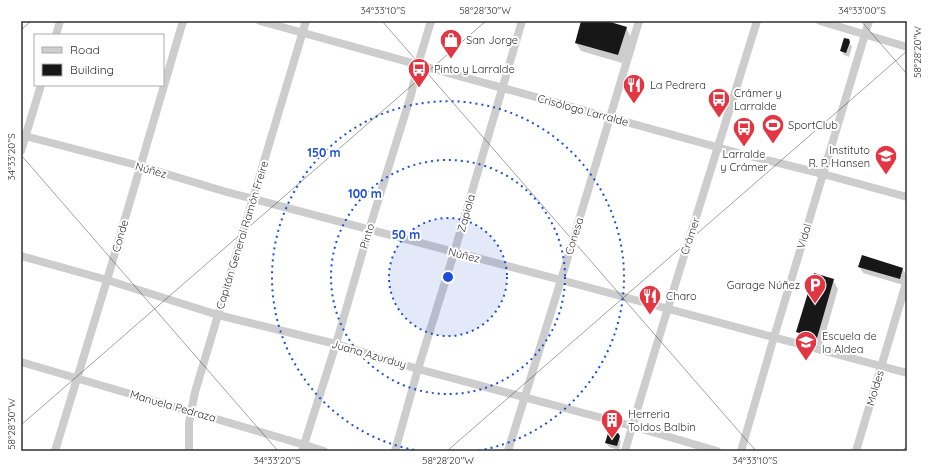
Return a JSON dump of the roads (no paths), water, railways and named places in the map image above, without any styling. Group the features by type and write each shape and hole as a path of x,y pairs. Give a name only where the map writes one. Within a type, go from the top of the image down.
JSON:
{"street":[{"path":"56,34 60,21"},
{"name":"Conde","path":"164,85 183,21"},
{"name":"Crisólogo Larralde","path":"260,21 718,147 907,197"},
{"name":"Capitán General Ramón Freire","path":"189,451 189,423 195,392 254,199 306,21"},
{"name":"Pinto","path":"304,448 432,21"},
{"name":"Zapiola","path":"395,451 522,21"},
{"name":"Conesa","path":"508,451 639,21"},
{"name":"Crámer","path":"625,451 667,309 757,21"},
{"path":"820,21 907,48"},
{"name":"Vidal","path":"741,451 869,21"},
{"path":"21,151 23,135 41,86"},
{"name":"Conde","path":"55,451 164,86"},
{"name":"Núñez","path":"23,135 140,166 223,191 907,373"},
{"name":"Juana Azurduy","path":"21,256 107,280 218,315 336,344 418,369 632,426 717,451"},
{"name":"Moldes","path":"856,451 907,280"},
{"name":"Manuela Pedraza","path":"21,362 192,412 304,448 324,451"}],"place":[{"name":"San Jorge","path":"451,60"},
{"name":"Pinto y Larralde","path":"419,88"},
{"name":"La Pedrera","path":"634,104"},
{"name":"Crámer y Larralde","path":"719,118"},
{"name":"SportClub","path":"773,144"},
{"name":"Larralde y Crámer","path":"744,148"},
{"name":"Instituto R. P. Hansen","path":"886,176"},
{"name":"Garage Núñez","path":"815,304"},
{"name":"Charo","path":"650,316"},
{"name":"Escuela de la Aldea","path":"806,362"},
{"name":"Herreria Toldos Balbin","path":"612,440"}]}
